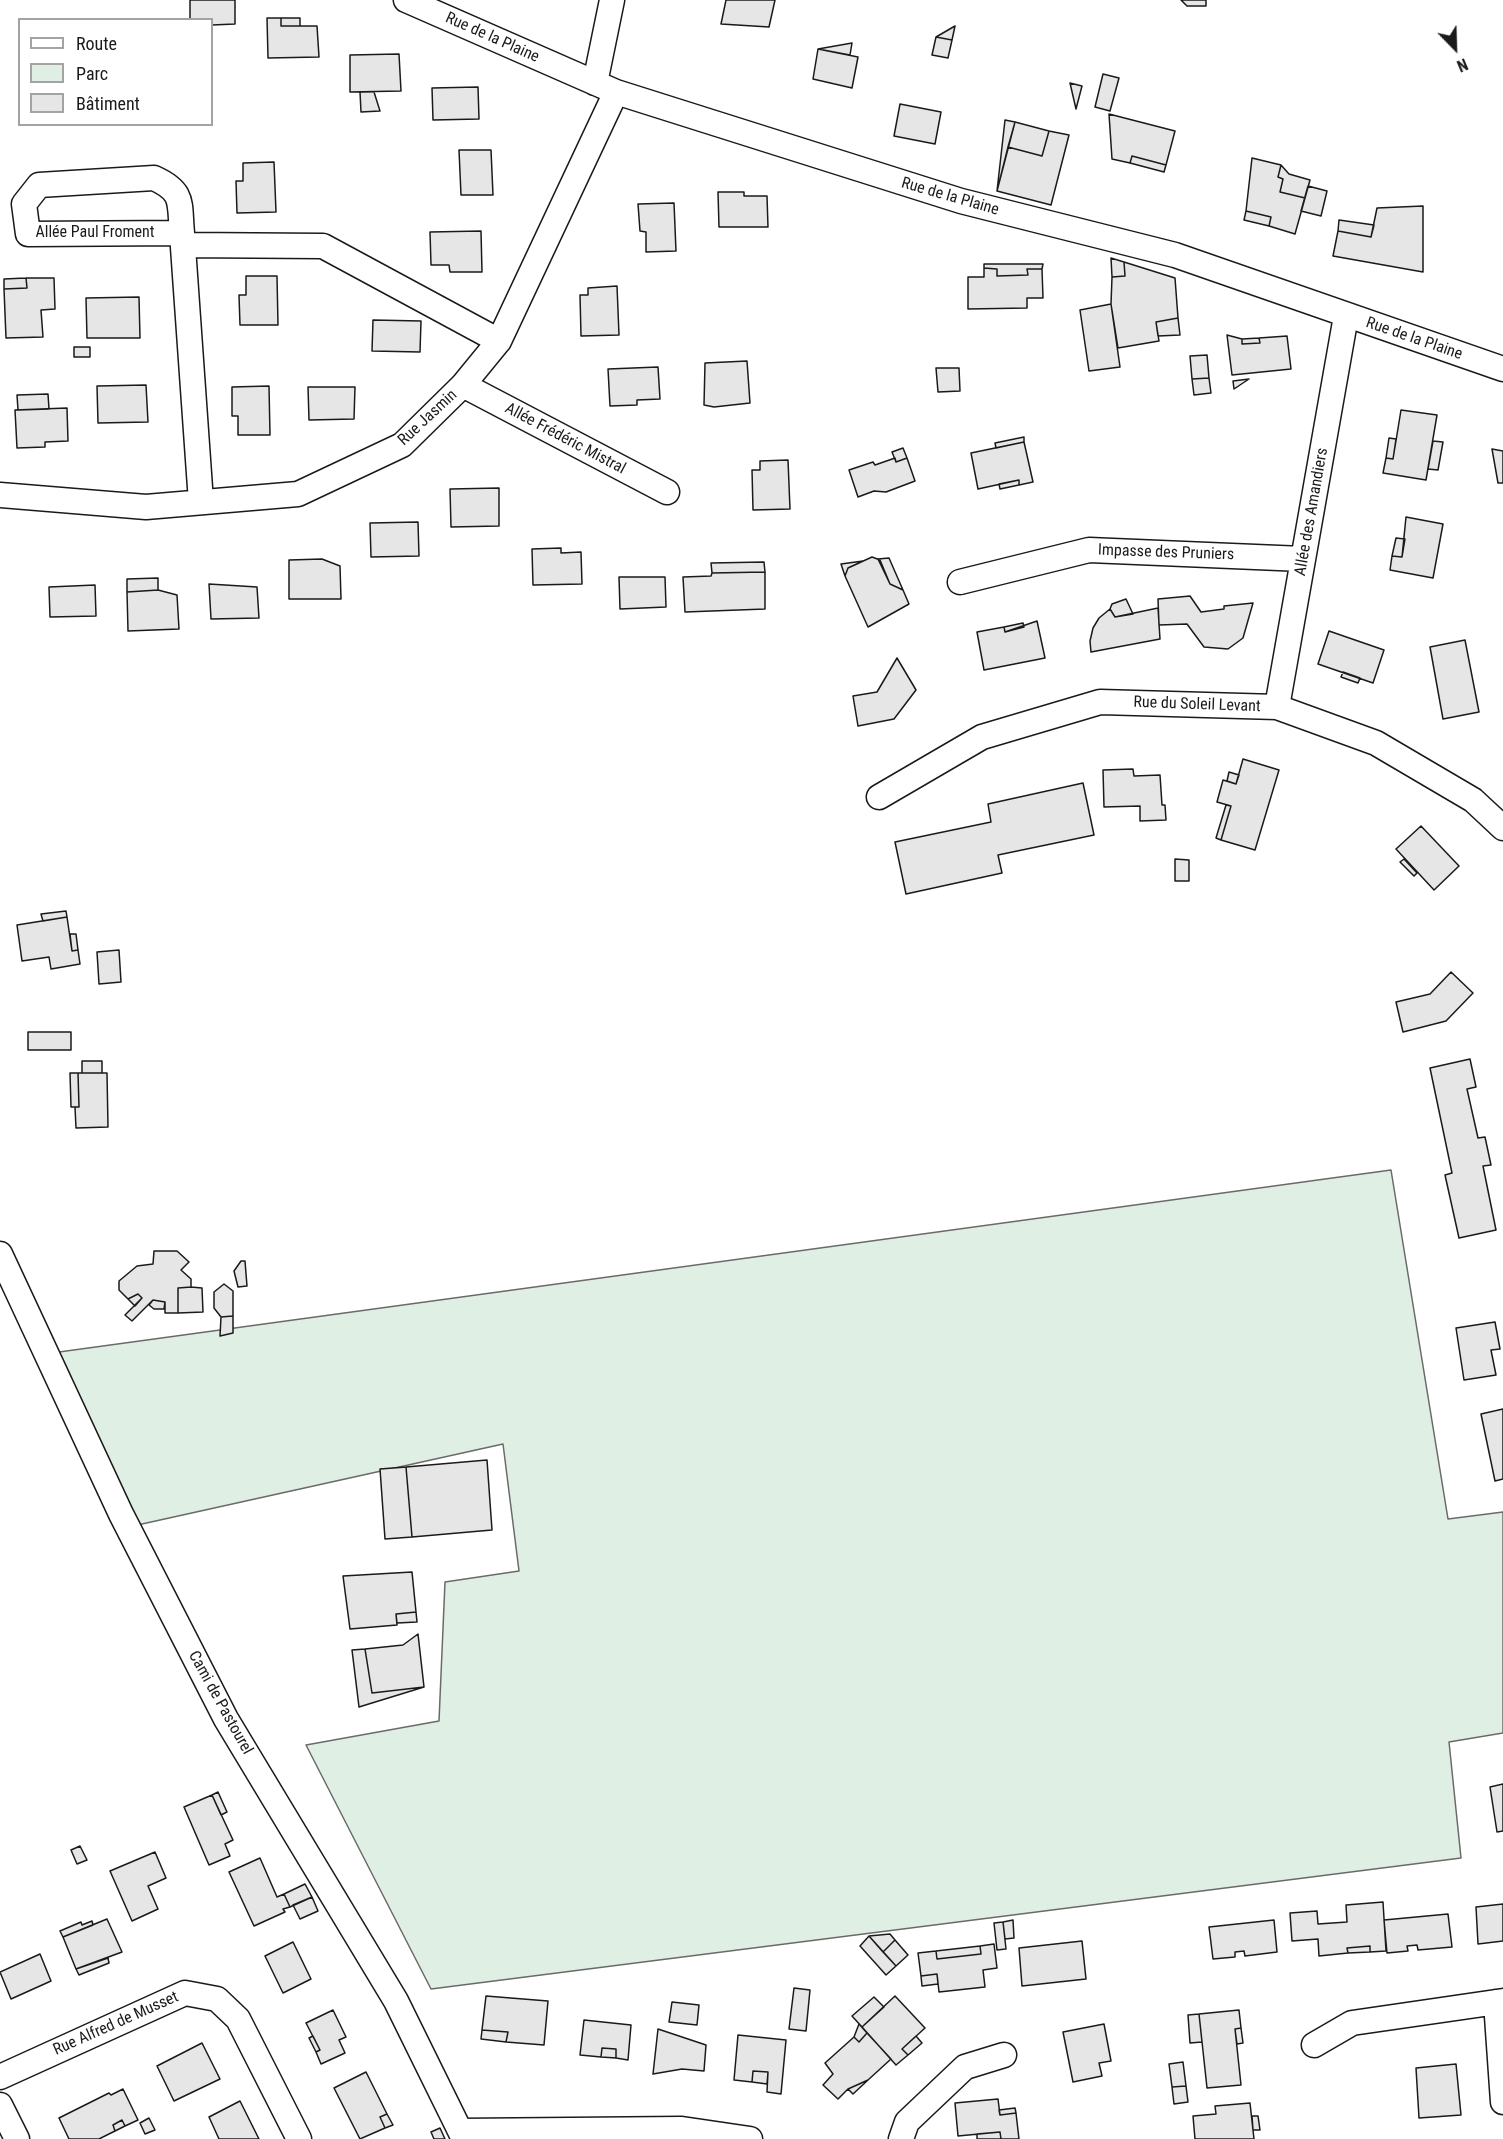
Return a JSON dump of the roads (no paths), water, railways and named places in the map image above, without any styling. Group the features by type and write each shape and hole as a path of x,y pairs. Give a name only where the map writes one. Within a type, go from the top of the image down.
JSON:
{"street":[{"name":"Rue de la Plaine","path":"406,0 606,88 961,201 1175,255 1503,369"},
{"name":"Rue Jasmin","path":"0,495 146,507 298,494 402,445 463,385 499,340 606,88 612,0"},
{"name":"Allée Paul Froment","path":"183,239 28,234 24,204 39,185 154,178 172,186 177,195 183,239 201,502"},
{"path":"183,239 323,246 499,340"},
{"name":"Allée des Amandiers","path":"1277,707 1346,316"},
{"name":"Allée Frédéric Mistral","path":"463,385 667,492"},
{"name":"Impasse des Pruniers","path":"960,582 1089,550 1303,559"},
{"name":"Rue du Soleil Levant","path":"879,797 982,736 1100,702 1277,707 1376,743 1473,800 1503,828"},
{"name":"Cami de Pastourel","path":"0,1254 121,1514 226,1719 396,2001 462,2135"},
{"name":"Rue Alfred de Musset","path":"0,2077 184,1994 217,1999 238,2019 299,2139"},
{"path":"1314,2045 1352,2023 1499,2002 1503,2102"},
{"path":"902,2139 907,2122 965,2067 1004,2055"},
{"path":"0,2105 17,2139"},
{"path":"462,2135 682,2130 750,2139"}]}
